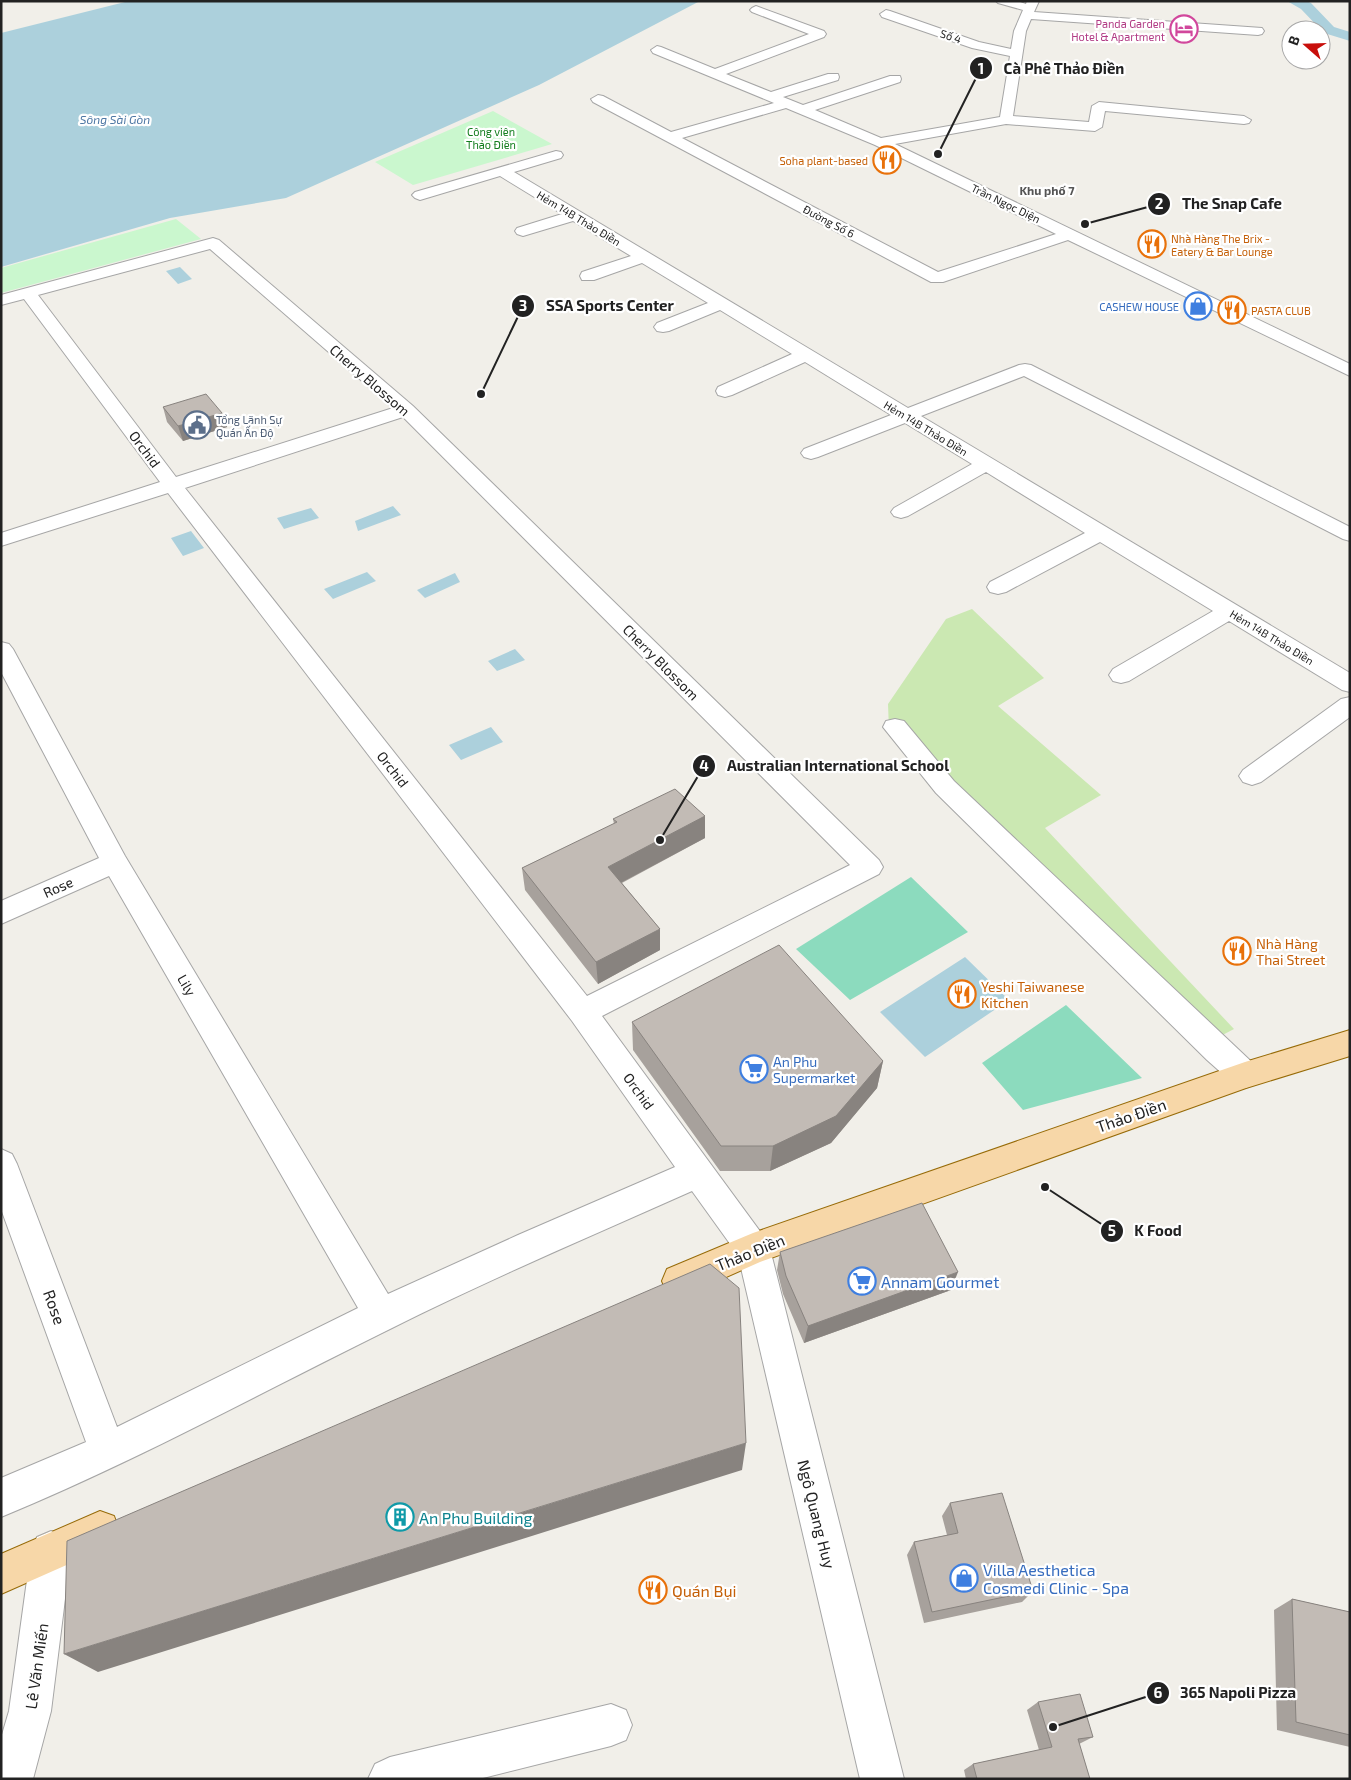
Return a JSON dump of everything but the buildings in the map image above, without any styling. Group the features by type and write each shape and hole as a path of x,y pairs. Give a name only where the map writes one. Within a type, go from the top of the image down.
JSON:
{"main road":[{"name":"Thảo Điền","path":"653,1292 754,1249 1245,1075 1350,1043"},
{"path":"1,1574 124,1520"}],"street":[{"path":"1002,1 1030,8 1258,31"},
{"path":"1006,120 1020,31 1030,8"},
{"path":"716,73 820,34 756,10"},
{"name":"Số 4","path":"886,14 976,45 1016,54"},
{"name":"Trần Ngọc Diện","path":"656,50 716,73 880,142 1350,371"},
{"path":"772,96 833,77"},
{"path":"670,137 895,79"},
{"name":"Đường Số 6","path":"598,99 936,278 1070,234"},
{"path":"880,142 1006,120 1095,127 1099,106 1244,120"},
{"path":"420,195 556,155"},
{"name":"Hẻm 14B Thảo Điền","path":"502,171 1350,684"},
{"path":"523,231 575,215"},
{"name":"Cherry Blossom","path":"28,293 213,244 406,410 869,867 582,1012"},
{"path":"588,276 644,257"},
{"path":"1,300 28,293"},
{"name":"Orchid","path":"28,293 172,485 582,1012 754,1249"},
{"path":"663,327 721,304"},
{"path":"725,391 806,355"},
{"path":"810,453 1025,369 1350,535"},
{"path":"1,540 406,410"},
{"path":"901,512 986,464"},
{"path":"998,587 1101,534"},
{"path":"1121,675 1229,611"},
{"name":"Lily","path":"1,649 115,862 381,1316"},
{"path":"1252,776 1350,705"},
{"path":"895,727 945,787 1210,1044 1245,1075"},
{"name":"Rose","path":"1,913 115,862"},
{"name":"Rose","path":"1,1164 108,1451"},
{"path":"1,1498 108,1451 381,1316 530,1246 698,1173"},
{"name":"Ngô Quang Huy","path":"754,1249 882,1779"},
{"name":"Lê Văn Miến","path":"11,1779 30,1711 51,1551"},
{"path":"390,1779 611,1725"}],"green space":[{"name":"Công viên Thảo Điền","path":"493,111 552,144 413,185 375,162"},
{"path":"176,219 201,239 1,293 1,268"},
{"path":"972,609 1044,678 998,706 1101,795 1045,828 1234,1029 1213,1040 889,730 888,704 946,619"},
{"path":"911,877 968,932 850,1000 796,949"},
{"path":"1066,1005 1142,1078 1023,1110 982,1063"}],"water":[{"name":"Sông Sài Gòn","path":"129,1 700,1 539,85 286,198 170,218 1,267 1,33"},
{"path":"180,267 192,279 178,284 166,271"},
{"path":"393,506 401,515 358,531 355,521"},
{"path":"311,508 319,518 284,529 277,518"},
{"path":"191,531 204,548 183,556 171,538"},
{"path":"367,572 376,581 333,599 324,589"},
{"path":"455,573 460,582 425,598 417,590"},
{"path":"515,649 525,660 497,671 488,661"},
{"path":"491,727 503,742 461,760 449,745"},
{"path":"965,957 1009,1000 925,1057 880,1012"}],"waterway":[{"path":"1293,1 1306,6 1329,30 1350,37"}],"place":[{"name":"Panda Garden Hotel & Apartment","path":"1184,29"},
{"name":"Cà Phê Thảo Điền","path":"938,154"},
{"name":"Soha plant-based","path":"887,160"},
{"name":"The Snap Cafe","path":"1085,224"},
{"name":"Nhà Hàng The Brix - Eatery & Bar Lounge","path":"1152,244"},
{"name":"CASHEW HOUSE","path":"1198,306"},
{"name":"PASTA CLUB","path":"1232,310"},
{"name":"SSA Sports Center","path":"481,394"},
{"name":"Tổng Lãnh Sự Quán Ấn Độ","path":"197,425"},
{"name":"Australian International School","path":"660,840"},
{"name":"Nhà Hàng Thai Street","path":"1237,951"},
{"name":"Yeshi Taiwanese Kitchen","path":"962,994"},
{"name":"An Phu Supermarket","path":"754,1069"},
{"name":"K Food","path":"1045,1187"},
{"name":"Annam Gourmet","path":"862,1281"},
{"name":"An Phu Building","path":"400,1517"},
{"name":"Villa Aesthetica Cosmedi Clinic - Spa","path":"964,1578"},
{"name":"Quán Bụi","path":"653,1590"},
{"name":"365 Napoli Pizza","path":"1053,1727"}],"district":[{"name":"Khu phố 7","path":"1047,190"}]}
